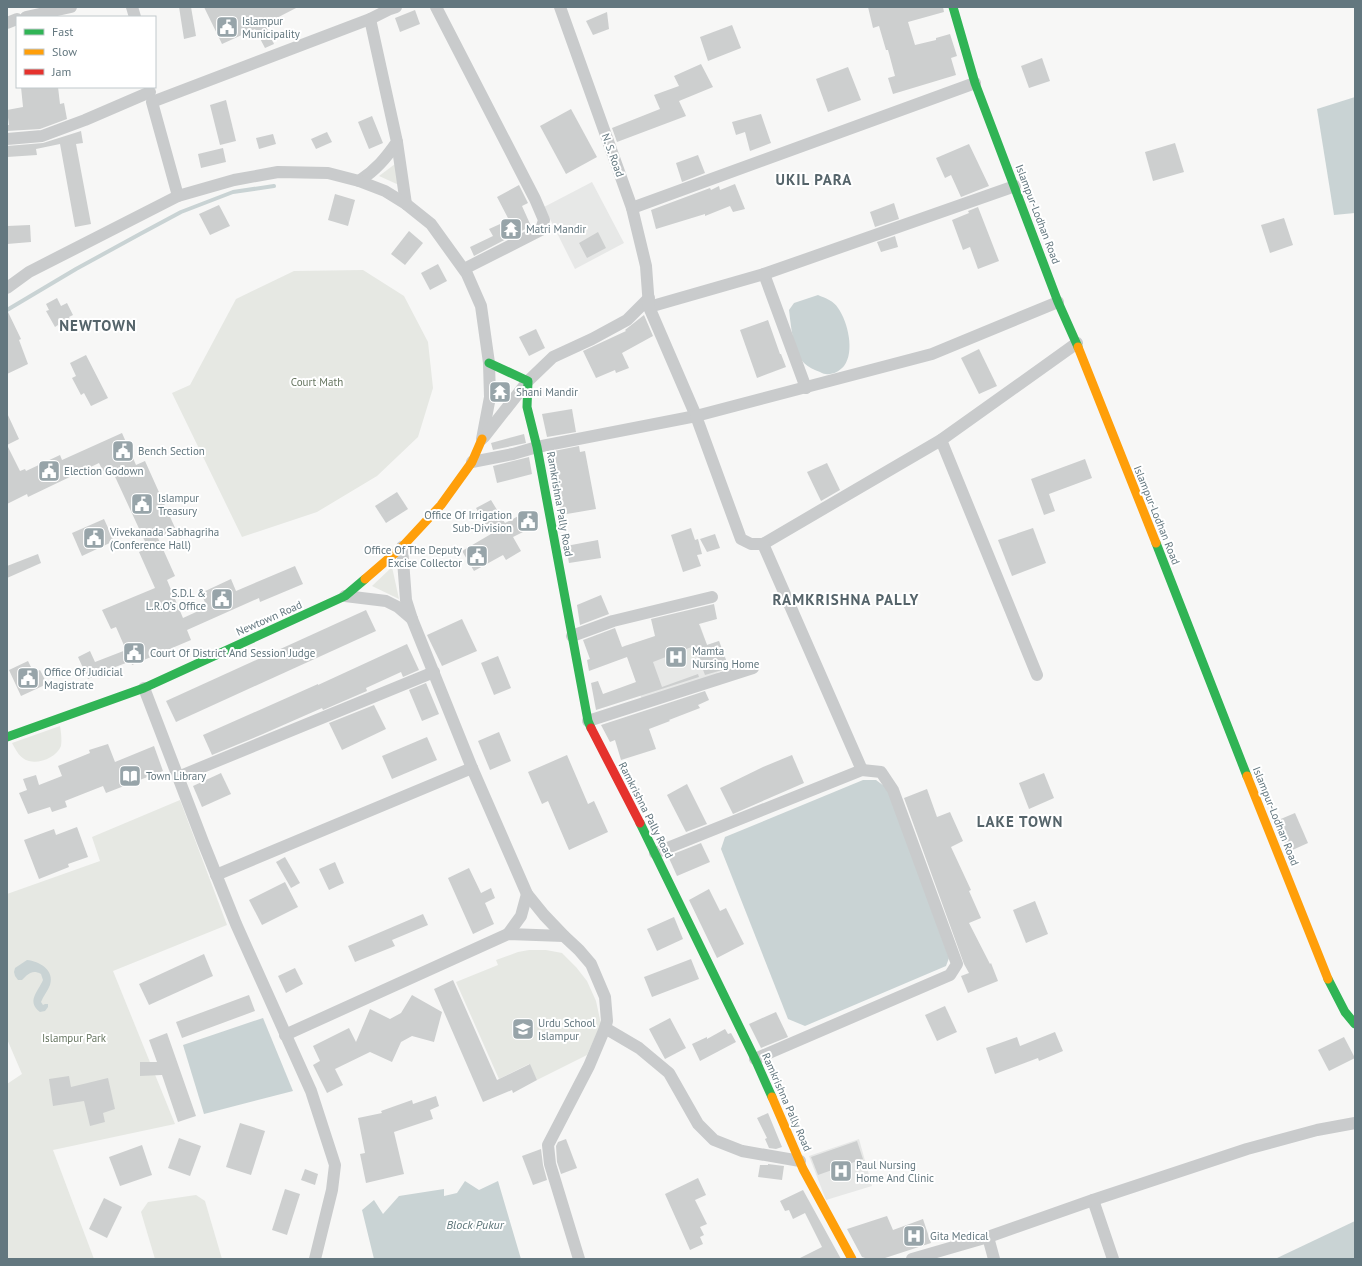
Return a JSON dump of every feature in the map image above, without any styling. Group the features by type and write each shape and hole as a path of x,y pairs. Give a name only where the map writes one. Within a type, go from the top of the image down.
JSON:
{"street":[{"path":"30,16 71,7"},
{"path":"436,7 536,199 544,220 541,230 464,269"},
{"name":"N. S. Road","path":"560,7 632,208 646,266 649,303 696,416 741,539 751,544 763,544"},
{"name":"Islampur-Lodhan Road","path":"953,7 976,83 1058,302 1077,343 1324,971 1345,1012 1355,1024"},
{"path":"7,139 42,136 151,94 370,19 392,8"},
{"path":"370,19 397,142 406,204"},
{"path":"632,208 976,83"},
{"path":"151,94 178,196"},
{"path":"359,181 371,173 384,160 397,142"},
{"path":"7,288 29,272 178,196 234,180 278,172 328,173 359,181 386,191 406,204 431,224 464,269 482,306 489,363 490,397 482,440"},
{"path":"482,440 528,382 553,357 592,339 627,320 649,303 764,274 1015,186"},
{"path":"764,274 806,388"},
{"path":"472,462 537,447 696,416 932,354 1058,302"},
{"path":"862,770 763,544 941,440 1077,343"},
{"path":"489,363 528,382"},
{"name":"Ramkrishna Pally Road","path":"528,382 527,407 537,447 588,721 655,853 755,1059 800,1161 852,1259"},
{"name":"Newtown Road","path":"7,736 144,688 346,596 402,547 441,505 472,462 482,440"},
{"path":"941,440 1037,675"},
{"path":"402,547 406,600 412,619 472,768 527,894 564,936 580,950 591,964 605,997 607,1021 605,1028 589,1066 548,1145 550,1164 579,1259"},
{"path":"346,596 386,601 398,607 412,619"},
{"path":"572,636 613,621 712,597"},
{"path":"588,721 753,668"},
{"path":"178,777 434,672"},
{"path":"144,688 216,875 285,1035 311,1091 335,1165 332,1190 315,1259"},
{"path":"216,875 472,768"},
{"path":"655,853 862,770 881,772 893,790 957,964 950,975 755,1059"},
{"path":"508,934 521,916 527,894"},
{"path":"285,1035 508,934 564,936"},
{"path":"605,1028 639,1048 669,1073 698,1124 714,1140 742,1151 800,1161"},
{"path":"912,1259 988,1237 1092,1200 1247,1149 1317,1130 1355,1123"},
{"path":"1092,1200 1113,1259"},
{"path":"988,1237 994,1259"}],"shaded area":[{"path":"592,182 624,243 575,269 544,207"},
{"name":"Mamta Nursing Home","path":"700,625 707,645 719,641 729,668 717,674 642,700 624,646 652,638 654,642"},
{"name":"Paul Nursing Home And Clinic","path":"859,1139 872,1186 826,1200 809,1156"}],"green space":[{"path":"395,164 399,185 379,176"},
{"name":"Court Math","path":"363,270 404,296 428,342 433,388 418,437 377,476 317,512 242,537 172,393 190,385 236,299 294,271"},
{"path":"392,567 399,599 372,586"},
{"path":"693,648 696,658 680,663 676,654"},
{"path":"60,726 61,746 56,753 48,759 33,762 26,760 19,754 12,743"},
{"name":"Islampur Park","path":"180,800 227,925 113,971 175,1124 53,1150 94,1259 7,1259 7,1084 22,1074 7,1039 7,894 100,861 92,837"},
{"name":"Urdu School Islampur","path":"529,950 546,950 562,953 576,967 587,981 596,1001 601,1024 587,1055 537,1080 529,1064 499,1079 456,982 498,965 496,960 518,952"},
{"path":"196,1195 205,1201 222,1259 155,1259 141,1212 148,1202"}],"water":[{"path":"1355,97 1355,213 1334,215 1317,109"},
{"path":"818,295 834,303 842,314 849,337 849,353 844,366 836,372 830,374 823,373 809,367 804,363 797,352 793,338 789,310 794,303"},
{"path":"863,780 876,780 888,789 949,958 946,966 805,1026 788,1019 721,849 725,837"},
{"path":"27,960 41,964 50,975 50,985 41,1002 43,1005 48,1004 45,1011 40,1012 36,1008 33,1000 43,980 41,974 33,972 28,974 22,980 18,980 15,976 15,968"},
{"path":"263,1018 293,1091 204,1114 183,1045"},
{"name":"Block Pukur","path":"465,1181 479,1190 498,1181 521,1259 374,1259 362,1210 374,1200 383,1214 399,1196 444,1189 444,1196 457,1193"},
{"path":"1355,1221 1355,1259 1275,1259"}],"building":[{"path":"179,7 191,7 196,36 184,39"},
{"name":"Islampur Municipality","path":"204,7 298,7 265,24 274,44 265,48 255,29 222,44"},
{"path":"868,7 943,7 944,12 908,22 915,45 936,40 936,38 950,34 957,56 951,58 956,75 893,94 888,78 895,76 888,50 886,50 879,26 873,28"},
{"path":"415,10 420,24 400,32 395,18"},
{"path":"607,12 609,29 593,35 586,21"},
{"path":"732,25 741,48 708,61 700,37"},
{"path":"1042,58 1050,81 1029,88 1021,66"},
{"path":"701,64 713,87 679,101 686,116 617,142 612,128 660,109 654,95 679,86 674,76"},
{"path":"848,67 861,100 828,112 816,79"},
{"path":"21,88 58,88 60,104 64,103 67,119 40,129 7,131 7,125 9,125 7,110 23,107"},
{"path":"226,100 236,141 220,145 210,105"},
{"path":"571,109 597,157 566,174 540,126"},
{"path":"761,114 771,143 750,151 745,132 736,135 732,122"},
{"path":"372,116 383,143 369,149 358,122"},
{"path":"81,131 83,143 76,144 91,224 75,227 60,144 36,149 37,155 7,157 7,146 43,143"},
{"path":"327,132 332,142 316,149 311,139"},
{"path":"273,134 276,144 259,149 256,138"},
{"path":"1175,143 1184,172 1153,181 1145,152"},
{"path":"969,144 989,186 961,197 951,175 945,178 936,158"},
{"path":"223,148 226,162 201,168 198,154"},
{"path":"698,155 705,173 682,182 676,163"},
{"path":"735,184 745,209 733,212 730,206 705,216 705,214 656,229 651,210 710,188 711,190 719,186 720,190"},
{"path":"519,185 528,203 522,206 531,226 474,256 470,247 493,236 489,229 509,220 497,197"},
{"path":"335,194 355,200 348,226 328,220"},
{"path":"894,203 899,219 875,227 870,212"},
{"path":"219,205 230,226 210,235 199,214"},
{"path":"978,207 999,261 978,269 970,247 963,250 952,220 969,213 968,211"},
{"path":"1284,218 1293,245 1270,253 1261,225"},
{"path":"30,225 31,242 7,244 7,226"},
{"path":"409,231 423,243 405,265 391,254"},
{"path":"598,232 606,248 587,258 579,243"},
{"path":"895,236 898,247 881,252 877,242"},
{"path":"438,264 447,281 430,290 421,273"},
{"path":"57,298 61,306 67,303 73,315 69,317 73,324 60,330 58,325 55,327 46,311 49,310 46,304"},
{"path":"7,312 21,339 19,340 28,364 7,374"},
{"path":"644,315 653,336 622,353 629,368 616,373 615,370 596,378 583,351 626,331 625,330"},
{"path":"768,320 786,367 757,378 740,330"},
{"path":"536,329 545,348 529,356 519,337"},
{"path":"979,349 997,386 979,394 961,358"},
{"path":"86,355 108,398 91,406 84,393 81,395 72,378 76,376 70,363"},
{"path":"572,409 576,432 547,437 542,414"},
{"path":"7,413 19,439 7,445"},
{"path":"122,433 136,465 145,461 176,530 158,538 175,576 167,580 183,618 207,607 201,593 231,579 236,591 295,566 303,584 260,602 259,598 187,630 191,640 132,665 131,661 88,679 78,657 90,651 95,662 126,650 116,627 111,629 102,610 155,588 139,552 148,548 111,468 103,471 99,463 28,497 27,494 7,504 7,445 20,471 25,469 26,471 60,455 62,460"},
{"path":"524,434 526,443 493,450 491,443"},
{"path":"579,446 580,452 585,451 596,509 561,515 549,452"},
{"path":"529,457 532,474 497,483 493,466"},
{"path":"1085,459 1092,478 1049,494 1055,511 1044,515 1031,479"},
{"path":"827,463 840,490 821,501 807,472"},
{"path":"397,492 408,509 386,523 375,506"},
{"path":"491,500 505,523 528,511 533,511 539,524 513,537 521,551 506,560 503,555 474,571 462,551 491,534 476,508"},
{"path":"104,519 114,541 82,556 72,533"},
{"path":"691,528 695,540 698,539 702,554 697,555 701,566 683,572 671,535"},
{"path":"1033,528 1046,563 1012,576 998,540"},
{"path":"715,534 720,548 707,552 700,539"},
{"path":"598,540 601,558 569,563 566,546"},
{"path":"38,554 41,563 7,578 7,566"},
{"path":"601,595 609,614 580,625 577,605"},
{"path":"714,604 717,619 699,624 707,645 719,641 729,668 705,675 694,646 653,662 662,687 698,674 699,677 596,710 591,683 598,681 603,694 636,682 627,657 589,671 587,660 590,659 583,640 615,628 622,647 655,636 651,619"},
{"path":"366,610 376,631 176,722 166,701"},
{"path":"462,619 477,651 442,666 427,635"},
{"path":"407,644 419,670 403,677 401,672 366,688 367,691 323,710 322,708 212,755 203,735"},
{"path":"498,656 511,688 494,695 481,663"},
{"path":"28,661 34,673 40,670 47,684 21,696 9,670"},
{"path":"426,683 439,714 422,721 409,690"},
{"path":"705,691 709,700 698,705 700,708 649,729 656,749 621,760 615,740 610,742 601,725"},
{"path":"374,705 386,729 342,750 329,723"},
{"path":"499,732 511,761 490,770 478,741"},
{"path":"427,737 437,760 392,779 382,756"},
{"path":"108,744 115,762 154,746 163,771 106,793 103,786 65,801 67,807 52,812 50,807 28,814 19,793 27,790 23,779 36,775 39,785 62,776 58,766 90,753 89,750"},
{"path":"567,755 588,804 594,801 608,832 569,850 548,801 542,804 528,772"},
{"path":"792,755 804,783 733,814 720,788"},
{"path":"221,773 231,794 202,807 193,786"},
{"path":"1044,773 1054,798 1029,809 1019,783"},
{"path":"687,784 707,824 686,832 667,795"},
{"path":"927,789 937,817 950,812 963,841 951,847 971,890 969,891 981,918 969,923 990,964 991,963 998,981 968,993 961,976 969,973 964,964 904,798"},
{"path":"1295,813 1308,843 1288,852 1276,821"},
{"path":"77,827 88,857 68,864 69,867 39,879 24,840 54,829 56,835"},
{"path":"701,843 710,862 677,876 668,856"},
{"path":"285,857 300,883 291,888 276,862"},
{"path":"335,862 344,883 329,890 319,869"},
{"path":"469,868 481,893 491,888 495,898 485,903 494,924 473,934 448,878"},
{"path":"285,882 298,907 262,925 249,900"},
{"path":"709,889 720,911 726,908 744,944 717,958 689,900"},
{"path":"1035,901 1048,934 1026,943 1013,910"},
{"path":"423,914 428,925 392,940 395,946 355,962 348,946"},
{"path":"674,917 683,939 657,951 647,929"},
{"path":"204,954 213,976 149,1005 139,984"},
{"path":"691,959 699,979 652,997 644,977"},
{"path":"295,968 303,984 286,993 278,976"},
{"path":"453,980 497,1080 530,1064 537,1080 513,1093 512,1090 483,1102 434,989"},
{"path":"249,995 255,1011 182,1038 176,1022"},
{"path":"412,995 442,1012 434,1042 412,1036 401,1042 392,1062 370,1052 335,1069 343,1085 327,1093 313,1065 320,1061 313,1046 349,1028 356,1042 370,1009 390,1019 401,1013"},
{"path":"945,1006 957,1032 937,1041 925,1015"},
{"path":"776,1012 788,1037 761,1048 749,1024"},
{"path":"670,1018 686,1048 665,1059 649,1029"},
{"path":"725,1029 728,1034 731,1033 736,1042 700,1061 692,1044 707,1037 707,1039"},
{"path":"1055,1032 1063,1051 1039,1061 1038,1058 995,1074 986,1048 1017,1037 1020,1046"},
{"path":"167,1033 196,1116 178,1122 162,1075 140,1076 140,1062 157,1062 149,1040"},
{"path":"1344,1037 1355,1058 1329,1071 1318,1050"},
{"path":"69,1076 71,1087 108,1078 115,1109 103,1113 105,1122 90,1126 84,1101 53,1106 49,1079"},
{"path":"436,1096 439,1106 430,1110 433,1119 394,1132 404,1174 366,1183 360,1154 365,1153 358,1118 382,1113 381,1111 412,1100 413,1104"},
{"path":"768,1113 782,1147 776,1149 769,1148 765,1139 767,1138 757,1118"},
{"path":"240,1123 265,1131 251,1175 226,1167"},
{"path":"179,1138 201,1146 190,1176 168,1168"},
{"path":"566,1139 577,1168 561,1174 557,1162 556,1146 558,1142"},
{"path":"857,1141 863,1159 818,1175 811,1157"},
{"path":"142,1145 152,1175 120,1186 109,1157"},
{"path":"541,1149 547,1180 533,1185 522,1156"},
{"path":"768,1164 784,1166 782,1180 758,1177 760,1165"},
{"path":"305,1169 318,1174 315,1185 301,1180"},
{"path":"698,1178 706,1195 695,1200 707,1224 700,1227 704,1235 700,1237 703,1244 690,1250 665,1194"},
{"path":"285,1189 300,1194 287,1235 272,1230"},
{"path":"803,1190 841,1259 798,1259 822,1247 805,1213 793,1219 789,1210 785,1211 780,1201"},
{"path":"104,1198 122,1207 107,1238 89,1229"},
{"path":"887,1216 893,1230 923,1219 931,1243 882,1259 868,1259 862,1257 847,1229"}],"waterway":[{"path":"7,310 76,269 181,212 233,192 274,186"}],"traffic: fast":[{"path":"953,7 975,83 1058,302 1078,347"},
{"path":"489,363 528,381 527,407 537,447 588,721 591,728"},
{"path":"1156,543 1247,776"},
{"path":"7,737 144,688 345,596 365,579"},
{"path":"640,823 772,1097"},
{"path":"1328,979 1345,1012 1355,1024"}],"traffic: slow":[{"path":"1078,347 1156,543"},
{"path":"365,579 402,547 441,505 472,462 482,439"},
{"path":"1247,776 1328,979"},
{"path":"772,1097 803,1169 852,1259"}],"traffic: jam":[{"path":"591,728 640,823"}],"place":[{"name":"Islampur Municipality","path":"227,27"},
{"name":"Matri Mandir","path":"511,229"},
{"name":"Shani Mandir","path":"500,392"},
{"name":"Bench Section","path":"123,451"},
{"name":"Election Godown","path":"49,471"},
{"name":"Islampur Treasury","path":"142,504"},
{"name":"Office Of Irrigation Sub-Division","path":"528,521"},
{"name":"Vivekanada Sabhagriha (Conference Hall)","path":"94,538"},
{"name":"Office Of The Deputy Excise Collector","path":"477,556"},
{"name":"S.D.L & L.R.O’s Office","path":"222,599"},
{"name":"Court Of District And Session Judge","path":"134,653"},
{"name":"Mamta Nursing Home","path":"676,657"},
{"name":"Office Of Judicial Magistrate","path":"28,678"},
{"name":"Town Library","path":"130,776"},
{"name":"Urdu School Islampur","path":"523,1029"},
{"name":"Paul Nursing Home And Clinic","path":"841,1171"},
{"name":"Gita Medical","path":"914,1236"}],"district":[{"name":"UKIL PARA","path":"814,179"},
{"name":"NEWTOWN","path":"98,325"},
{"name":"RAMKRISHNA PALLY","path":"846,599"},
{"name":"LAKE TOWN","path":"1020,821"}]}
